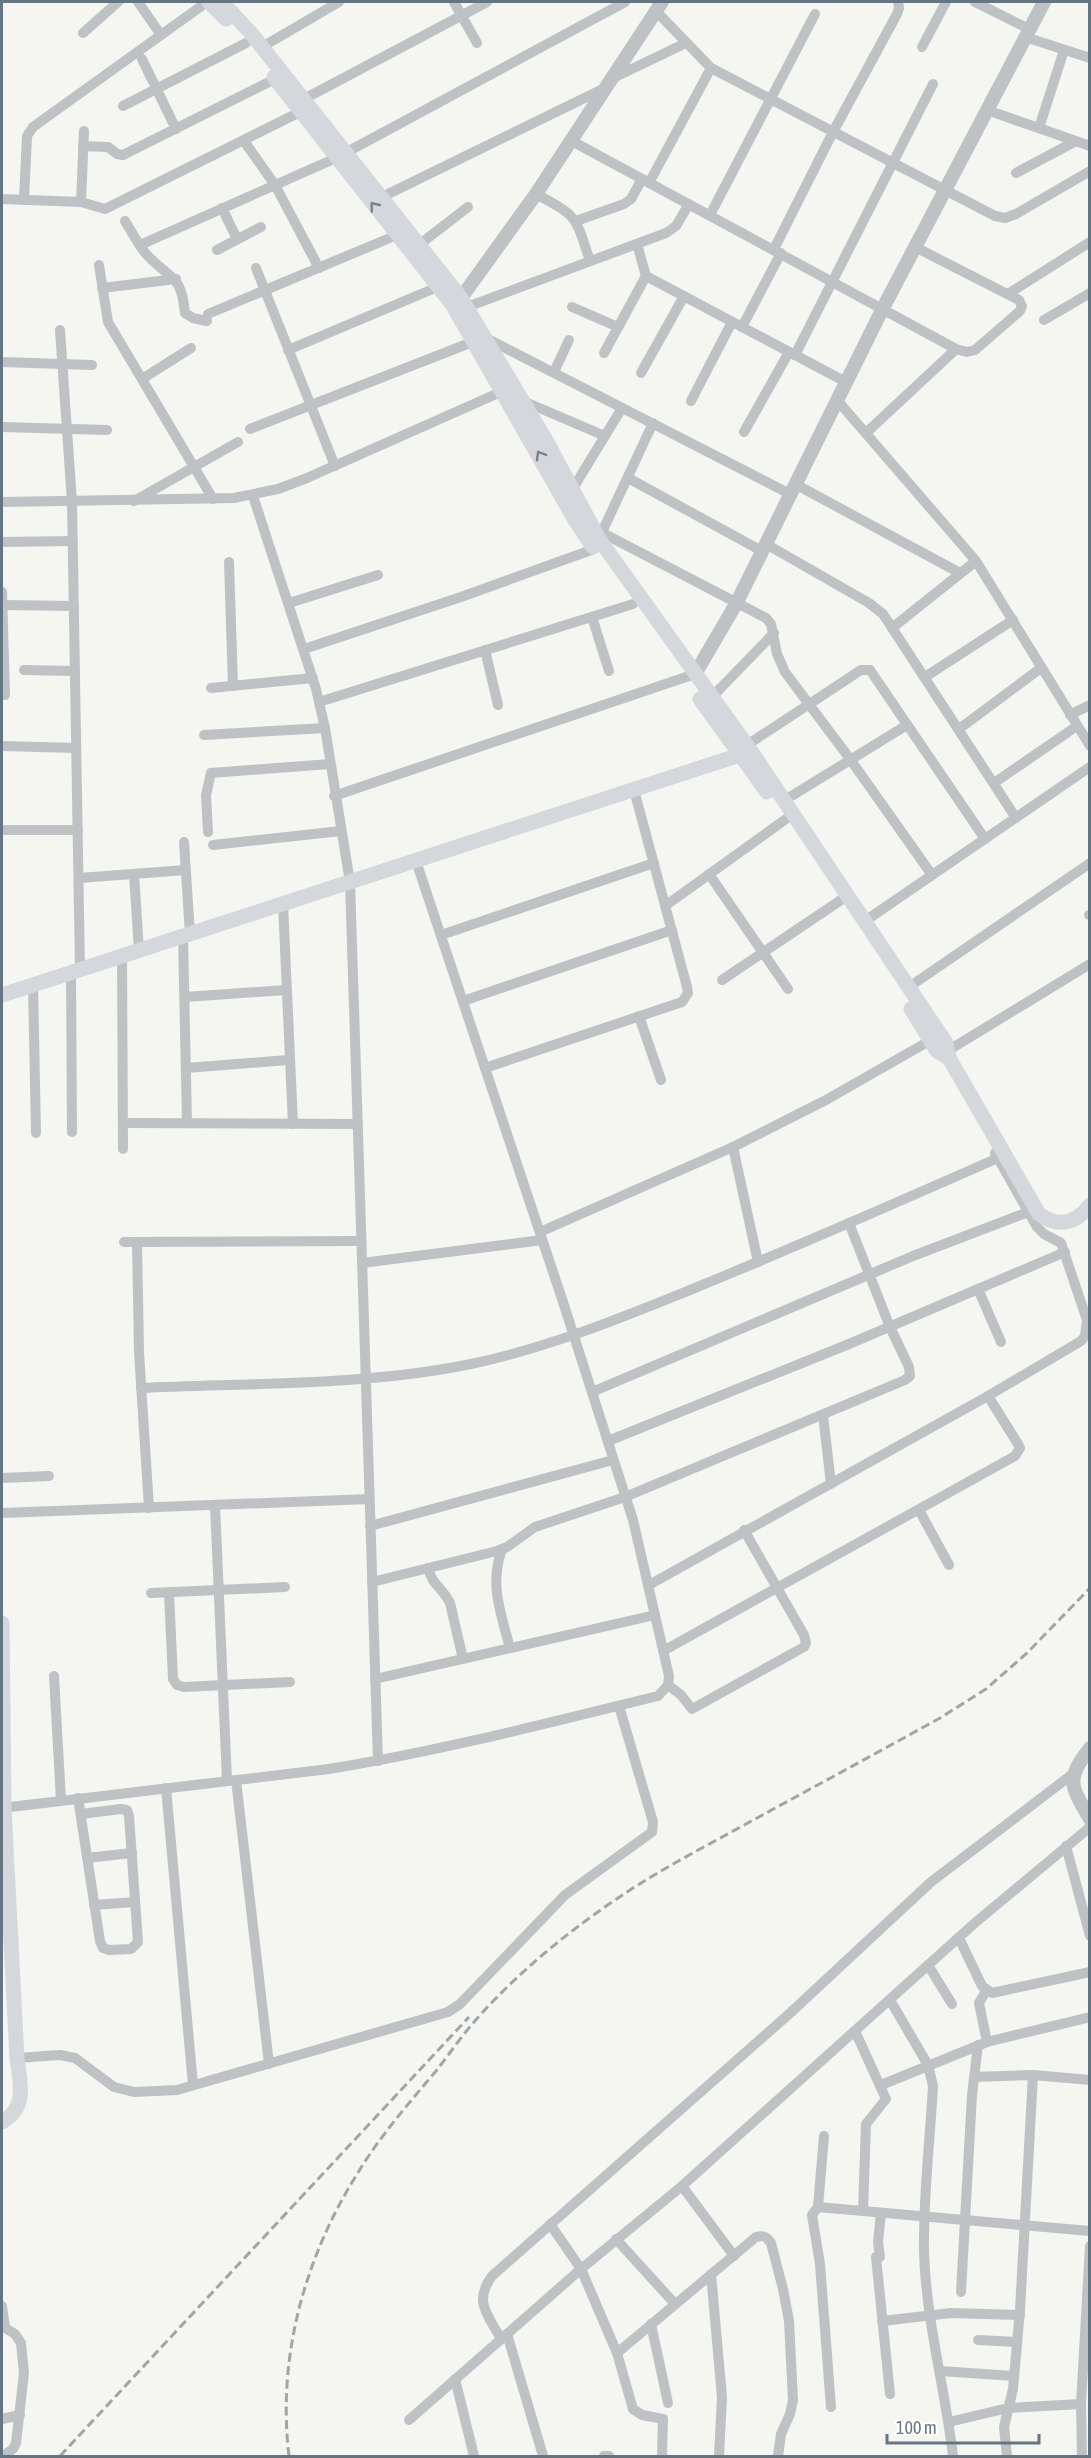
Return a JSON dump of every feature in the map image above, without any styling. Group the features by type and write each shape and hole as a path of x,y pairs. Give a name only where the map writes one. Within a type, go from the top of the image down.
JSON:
{"main road":[{"path":"208,2 275,79 305,106"},
{"path":"222,2 262,47 397,235 440,286 460,303"},
{"path":"341,155 382,197 420,244 460,303 481,340 522,400 572,490 690,676 712,698 747,750 786,819 931,1040 947,1054"},
{"path":"481,340 504,391 575,520 633,604 785,800 909,987 1033,1213 1058,1223 1070,1222 1082,1216 1089,1205"},
{"path":"2,995 634,790 747,750"},
{"path":"2,1623 3,1808 21,2094 13,2116 2,2122"}],"street":[{"path":"83,33 117,2"},
{"path":"138,2 161,35"},
{"path":"24,200 27,136 33,127 208,2"},
{"path":"262,47 339,2"},
{"path":"453,2 477,43"},
{"path":"2,199 81,202 99,209 114,206 244,141 487,2"},
{"path":"140,245 341,155 625,2"},
{"path":"691,401 778,251 833,132 897,14 898,2"},
{"path":"922,47 946,2"},
{"path":"975,2 1027,33 1064,50 1089,58"},
{"path":"334,796 690,676 736,604 883,308 1044,2"},
{"path":"460,303 536,194 659,6 686,43 711,68 995,216 1005,218 1016,214 1089,171"},
{"path":"710,215 815,14"},
{"path":"123,106 246,43"},
{"path":"382,197 686,43"},
{"path":"1039,128 1064,50"},
{"path":"142,59 176,129"},
{"path":"576,221 624,204 646,181 711,68"},
{"path":"83,146 108,147 117,154 123,155 275,79"},
{"path":"744,432 833,281 933,84"},
{"path":"987,110 1089,146"},
{"path":"81,202 84,131"},
{"path":"570,140 956,349 967,352 975,350 1020,311 1022,306 1019,300 915,247"},
{"path":"244,141 275,185 319,268"},
{"path":"1016,173 1076,141"},
{"path":"536,194 564,209 576,221 590,261"},
{"path":"460,303 590,261 672,230 688,204"},
{"path":"420,244 468,207"},
{"path":"222,208 237,239"},
{"path":"125,220 147,255 176,279 182,290 185,313 193,318 208,318 397,235"},
{"path":"217,250 261,227"},
{"path":"1008,294 1089,242"},
{"path":"604,353 646,276 637,244"},
{"path":"99,265 108,322 213,499"},
{"path":"256,268 336,465"},
{"path":"646,276 846,382"},
{"path":"102,288 176,279"},
{"path":"288,350 440,286"},
{"path":"1044,320 1089,293"},
{"path":"642,373 684,296"},
{"path":"572,307 618,327"},
{"path":"60,330 72,502 79,878 72,1132"},
{"path":"250,429 481,340 554,372 622,408 793,489 960,573"},
{"path":"554,372 569,340"},
{"path":"142,379 191,348"},
{"path":"866,433 956,349"},
{"path":"2,362 92,365"},
{"path":"2,502 134,501 253,496 278,489 336,465 504,391"},
{"path":"522,400 605,436"},
{"path":"837,400 976,561 1089,746"},
{"path":"572,490 622,408"},
{"path":"653,423 628,478 598,530 766,618 774,633 779,663 932,875"},
{"path":"2,427 107,430"},
{"path":"134,501 238,442"},
{"path":"628,478 868,603 883,614 1016,818"},
{"path":"253,496 313,678 325,728 334,796 350,882 378,1761"},
{"path":"2,542 72,542"},
{"path":"304,649 461,597 594,549"},
{"path":"892,628 976,561"},
{"path":"229,562 232,686"},
{"path":"289,603 378,575"},
{"path":"2,592 5,695"},
{"path":"319,702 633,604"},
{"path":"2,605 74,606"},
{"path":"592,617 609,671"},
{"path":"925,677 1013,620"},
{"path":"712,698 774,633"},
{"path":"484,650 498,705"},
{"path":"959,729 1041,668"},
{"path":"24,670 75,671"},
{"path":"747,750 861,670 870,670 985,839"},
{"path":"211,688 313,678"},
{"path":"1070,715 1089,705"},
{"path":"785,800 907,725"},
{"path":"994,783 1077,726"},
{"path":"204,735 325,728"},
{"path":"2,746 76,748"},
{"path":"208,832 206,795 211,773 330,765"},
{"path":"865,921 1089,767"},
{"path":"485,1068 639,1017 682,1002 686,998 687,987 634,790"},
{"path":"665,906 786,819"},
{"path":"2,830 78,830"},
{"path":"213,845 341,831"},
{"path":"184,842 187,935 184,998 187,1123"},
{"path":"3,1808 378,1761 491,1738 658,1696 668,1685 669,1676 649,1585 626,1497 416,861"},
{"path":"441,935 654,863"},
{"path":"909,987 1089,863"},
{"path":"79,878 186,870"},
{"path":"134,874 139,951"},
{"path":"709,874 788,989"},
{"path":"722,980 841,900"},
{"path":"283,904 288,1060 293,1124"},
{"path":"463,1000 672,930"},
{"path":"122,956 123,1149"},
{"path":"649,1585 988,1396 1081,1341 1085,1336 1087,1320 1061,1243 1036,1227 1033,1213 998,1158 947,1054 1089,964"},
{"path":"33,985 36,1133"},
{"path":"184,998 286,990"},
{"path":"639,1017 661,1080"},
{"path":"362,1263 541,1236 733,1148 826,1100 931,1040"},
{"path":"186,1068 288,1060"},
{"path":"124,1123 358,1124"},
{"path":"733,1148 758,1262"},
{"path":"141,1388 366,1379 471,1364 574,1336 758,1262 998,1158"},
{"path":"592,1392 868,1274 1033,1213"},
{"path":"372,1582 502,1549 535,1527 626,1497 905,1380 910,1376 909,1367 890,1327 849,1223"},
{"path":"124,1242 361,1241"},
{"path":"137,1242 141,1388 149,1508"},
{"path":"608,1441 890,1327 1065,1252"},
{"path":"978,1290 1001,1342"},
{"path":"663,1651 1018,1453 1018,1444 988,1396"},
{"path":"823,1415 831,1484"},
{"path":"370,1526 614,1460"},
{"path":"2,1478 49,1476"},
{"path":"2,1513 369,1499"},
{"path":"215,1505 222,1685 231,1780 269,2064"},
{"path":"919,1510 948,1565"},
{"path":"668,1685 681,1695 692,1710 804,1647 806,1639 744,1530"},
{"path":"502,1549 497,1563 495,1589 510,1648"},
{"path":"428,1568 433,1583 446,1595 450,1603 463,1659"},
{"path":"151,1593 285,1587"},
{"path":"169,1593 173,1679 177,1685 184,1687 290,1682"},
{"path":"375,1679 655,1615"},
{"path":"54,1676 61,1800"},
{"path":"17,2058 60,2055 75,2058 114,2087 134,2092 177,2090 413,2024 454,2008 565,1895 652,1832 653,1821 619,1706"},
{"path":"543,2457 504,2337 483,2306 484,2286 492,2276 550,2224 788,2015 931,1882 1074,1773 1089,1749"},
{"path":"1074,1773 1073,1785 1089,1818"},
{"path":"166,1788 193,2085"},
{"path":"78,1798 94,1905 103,1948 131,1949 138,1942 127,1810 81,1814"},
{"path":"409,2420 616,2239 682,2186 928,1965 1089,1827"},
{"path":"1066,1846 1089,1936"},
{"path":"87,1858 132,1853"},
{"path":"94,1905 135,1902"},
{"path":"959,1938 981,1986 986,1991 996,1993 1089,1972"},
{"path":"928,1965 952,2004"},
{"path":"961,2292 974,2077 982,2043 979,2003 986,1991"},
{"path":"890,2000 928,2066 933,2086 924,2251 929,2314 949,2422 953,2457"},
{"path":"881,2085 982,2043 1089,2017"},
{"path":"855,2031 885,2094 884,2103 866,2124 863,2211"},
{"path":"974,2077 1033,2075 1089,2080"},
{"path":"1007,2457 1004,2427 1014,2376 1020,2315 1033,2075"},
{"path":"824,2136 818,2207 812,2215 820,2264 831,2407"},
{"path":"682,2186 734,2256"},
{"path":"818,2207 1089,2231"},
{"path":"881,2213 878,2257 890,2394"},
{"path":"550,2224 581,2269 617,2353 633,2409 642,2415 663,2419 662,2457"},
{"path":"617,2353 756,2237 762,2235 768,2238 783,2289 789,2321 793,2400 790,2414 781,2434 778,2457"},
{"path":"616,2239 675,2304"},
{"path":"1082,2457 1081,2404 1089,2246"},
{"path":"711,2274 722,2397 719,2457"},
{"path":"2,2306 3,2329 19,2338 24,2357 16,2443 13,2450 3,2456"},
{"path":"882,2321 929,2314 1020,2315"},
{"path":"651,2324 668,2403"},
{"path":"978,2340 1017,2342"},
{"path":"940,2371 1014,2376"},
{"path":"455,2379 474,2457"},
{"path":"949,2422 1008,2408 1081,2404"},
{"path":"2,2419 20,2415"},
{"path":"604,2457 609,2457"}],"railway":[{"path":"289,2456 286,2419 287,2381 292,2344 299,2308 324,2237 359,2171 377,2145 482,2013 515,1979 551,1948 627,1892 686,1857 940,1718 986,1689 1027,1653 1090,1588"},
{"path":"60,2456 469,2017"}]}
